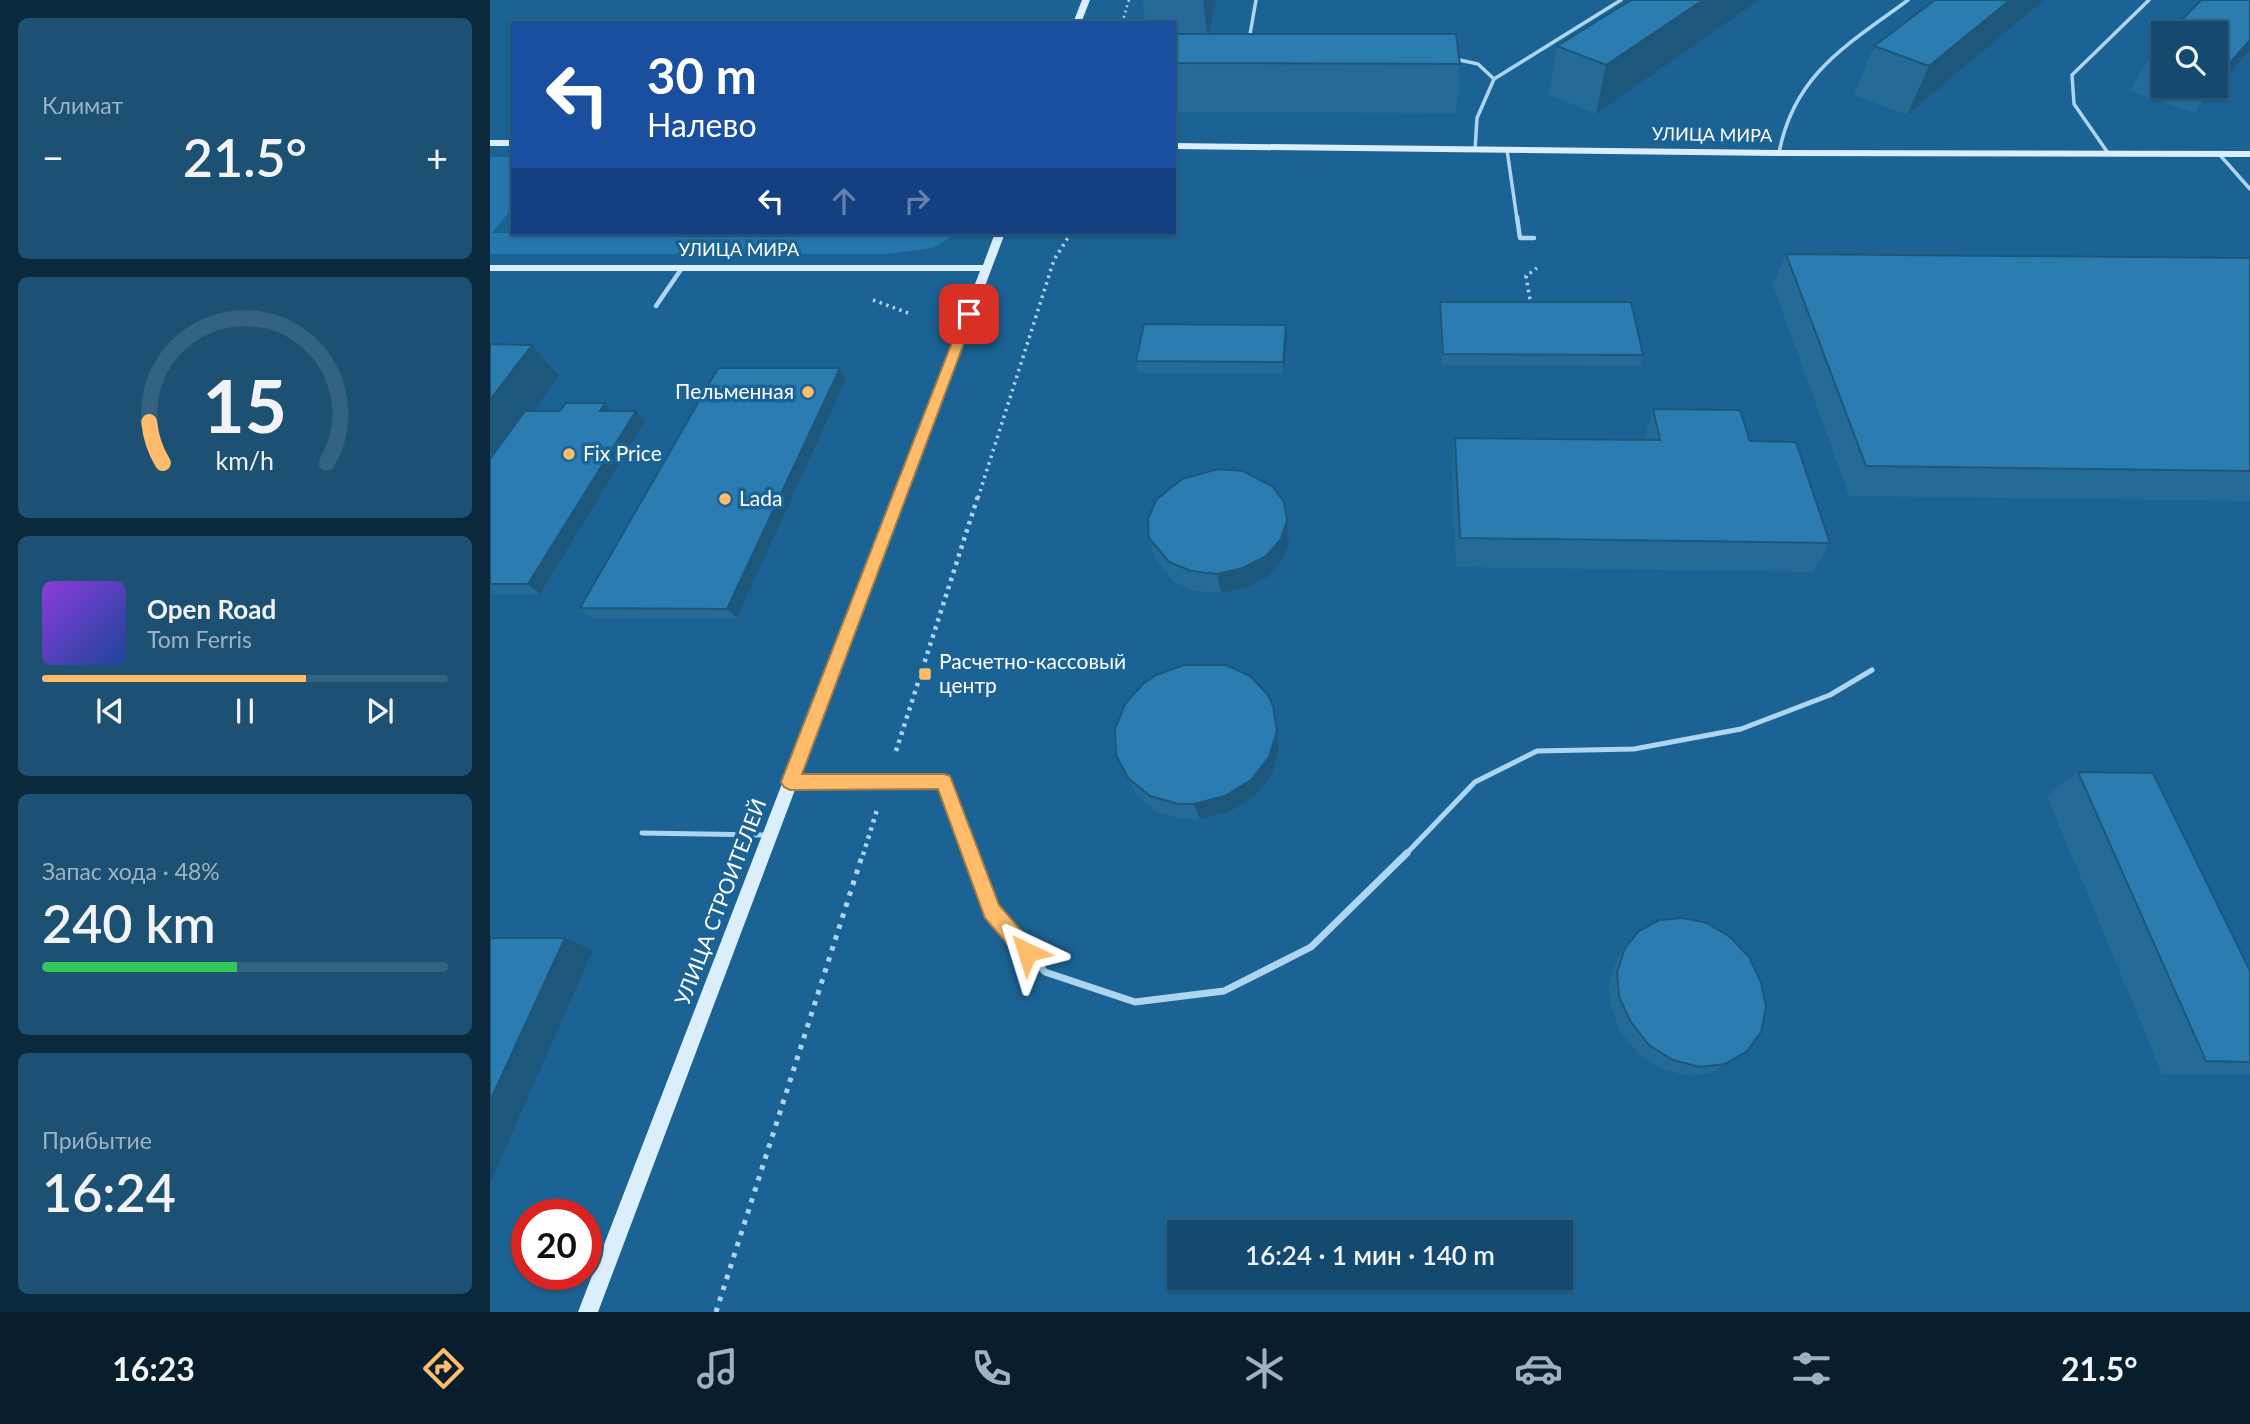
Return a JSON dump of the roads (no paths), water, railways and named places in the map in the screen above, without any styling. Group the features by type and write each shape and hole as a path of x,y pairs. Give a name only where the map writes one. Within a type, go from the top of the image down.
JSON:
{"main road":[{"path":"1078,21 1086,0"},
{"path":"490,143 511,144"},
{"name":"УЛИЦА МИРА","path":"1176,146 1779,153 2250,154"},
{"name":"УЛИЦА СТРОИТЕЛЕЙ","path":"588,1312 999,235"},
{"name":"УЛИЦА МИРА","path":"490,268 987,268"}],"lane":[{"path":"1248,47 1256,0"},
{"path":"1475,150 1477,118 1494,79 1621,0"},
{"path":"1779,153 1779,143 1787,125 1820,67 1908,0"},
{"path":"2108,153 2074,104 2072,75 2149,0"},
{"path":"1442,59 1478,64 1494,79"},
{"path":"1507,150 1520,239 1534,238"},
{"path":"2219,153 2250,189"},
{"path":"656,306 682,268"},
{"path":"790,782 944,781 991,911 1045,972 1135,1002 1224,991 1311,947 1389,872 1475,782 1537,751 1634,749 1741,729 1830,695 1872,670"},
{"path":"642,833 769,835"}],"place":[{"name":"Пельменная","path":"808,392"},
{"name":"Fix Price","path":"569,454"},
{"name":"Lada","path":"725,499"},
{"name":"Расчетно-кассовый центр","path":"925,674"}]}
